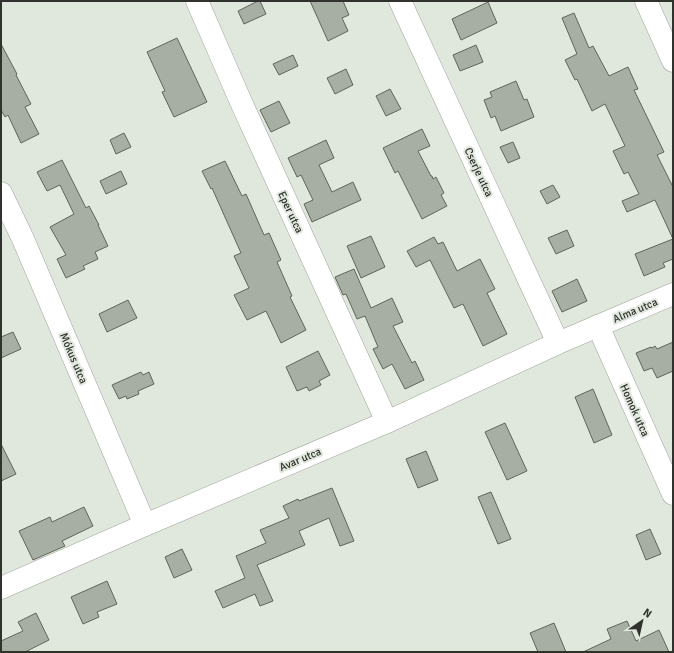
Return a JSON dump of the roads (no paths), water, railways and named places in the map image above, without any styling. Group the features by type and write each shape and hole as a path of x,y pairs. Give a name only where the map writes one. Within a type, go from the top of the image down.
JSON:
{"street":[{"name":"Eper utca","path":"197,1 241,102 387,422"},
{"name":"Cserje utca","path":"400,1 558,343"},
{"path":"646,1 673,61"},
{"name":"Mókus utca","path":"1,193 26,246 145,525"},
{"name":"Alma utca","path":"598,326 673,294"},
{"name":"Avar utca","path":"1,588 387,422 598,326"},
{"name":"Homok utca","path":"598,326 673,494"}]}
